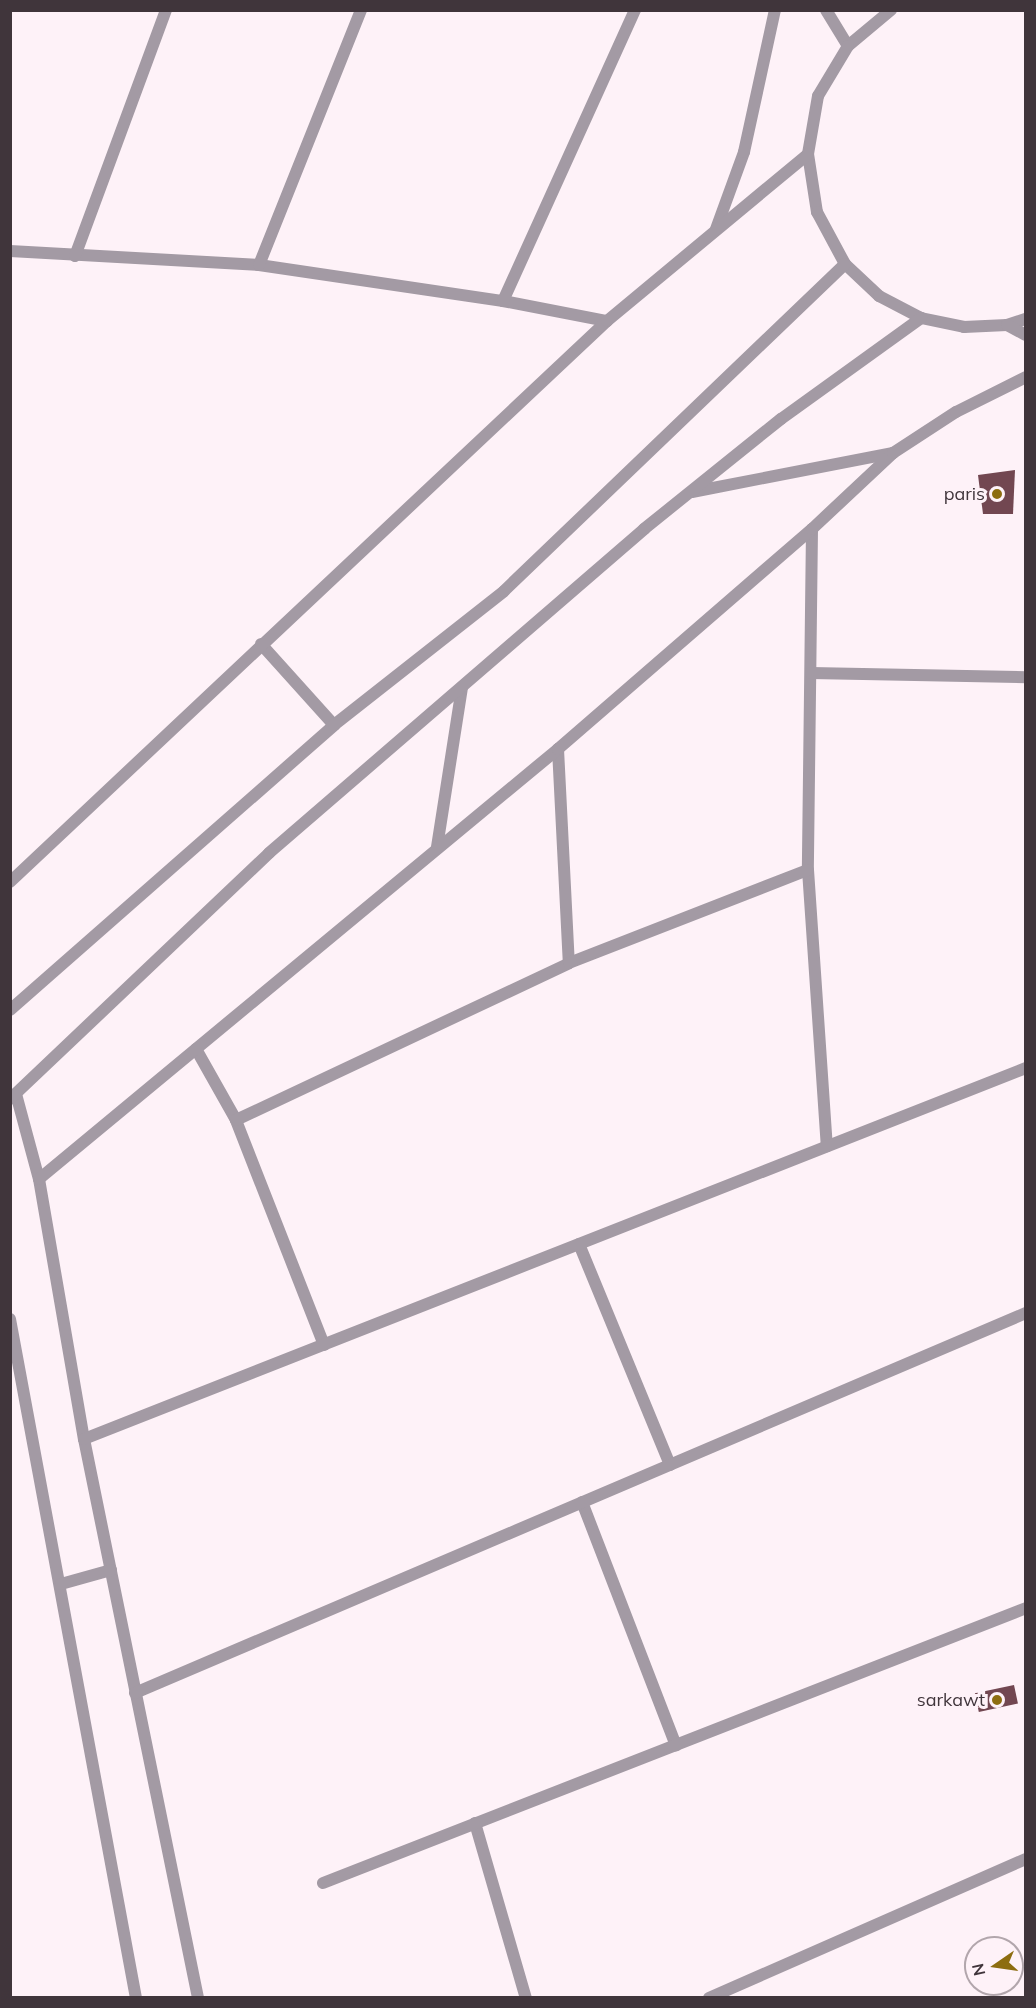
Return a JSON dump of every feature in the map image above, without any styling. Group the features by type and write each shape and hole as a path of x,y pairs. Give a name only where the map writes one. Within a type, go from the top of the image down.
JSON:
{"street":[{"path":"75,256 166,10"},
{"path":"259,265 361,10"},
{"path":"503,301 635,10"},
{"path":"715,230 744,152 775,10"},
{"path":"826,10 848,46"},
{"path":"891,10 848,46 818,96 808,154 817,212 845,264 879,296 921,318 964,327 1007,325 1026,319"},
{"path":"10,882 607,321 808,154"},
{"path":"10,251 259,265 503,301 607,321"},
{"path":"10,1010 334,725 504,591 845,264"},
{"path":"198,1998 84,1439 39,1179 13,1096 269,853 462,687 691,492 781,419 921,318"},
{"path":"1007,325 1026,335"},
{"path":"39,1179 558,749 812,529 893,453 956,412 1026,377"},
{"path":"691,492 893,453"},
{"path":"812,529 808,870 827,1146"},
{"path":"261,644 334,725"},
{"path":"811,673 1026,677"},
{"path":"437,847 462,687"},
{"path":"558,749 569,963"},
{"path":"10,867 23,871"},
{"path":"236,1120 569,963 808,870"},
{"path":"196,1049 236,1120 324,1345"},
{"path":"84,1439 1026,1068"},
{"path":"579,1244 670,1465"},
{"path":"135,1693 1026,1312"},
{"path":"10,1319 62,1584 136,1998"},
{"path":"582,1502 676,1745"},
{"path":"62,1584 111,1570"},
{"path":"323,1883 1026,1608"},
{"path":"476,1823 526,1998"},
{"path":"709,1998 1026,1859"}],"building":[{"name":"paris","path":"1015,470 1013,514 983,514 978,475"},
{"name":"sarkawt","path":"1014,1685 1018,1704 979,1712 975,1693"}],"place":[{"name":"paris","path":"997,494"},
{"name":"sarkawt","path":"997,1700"}]}
